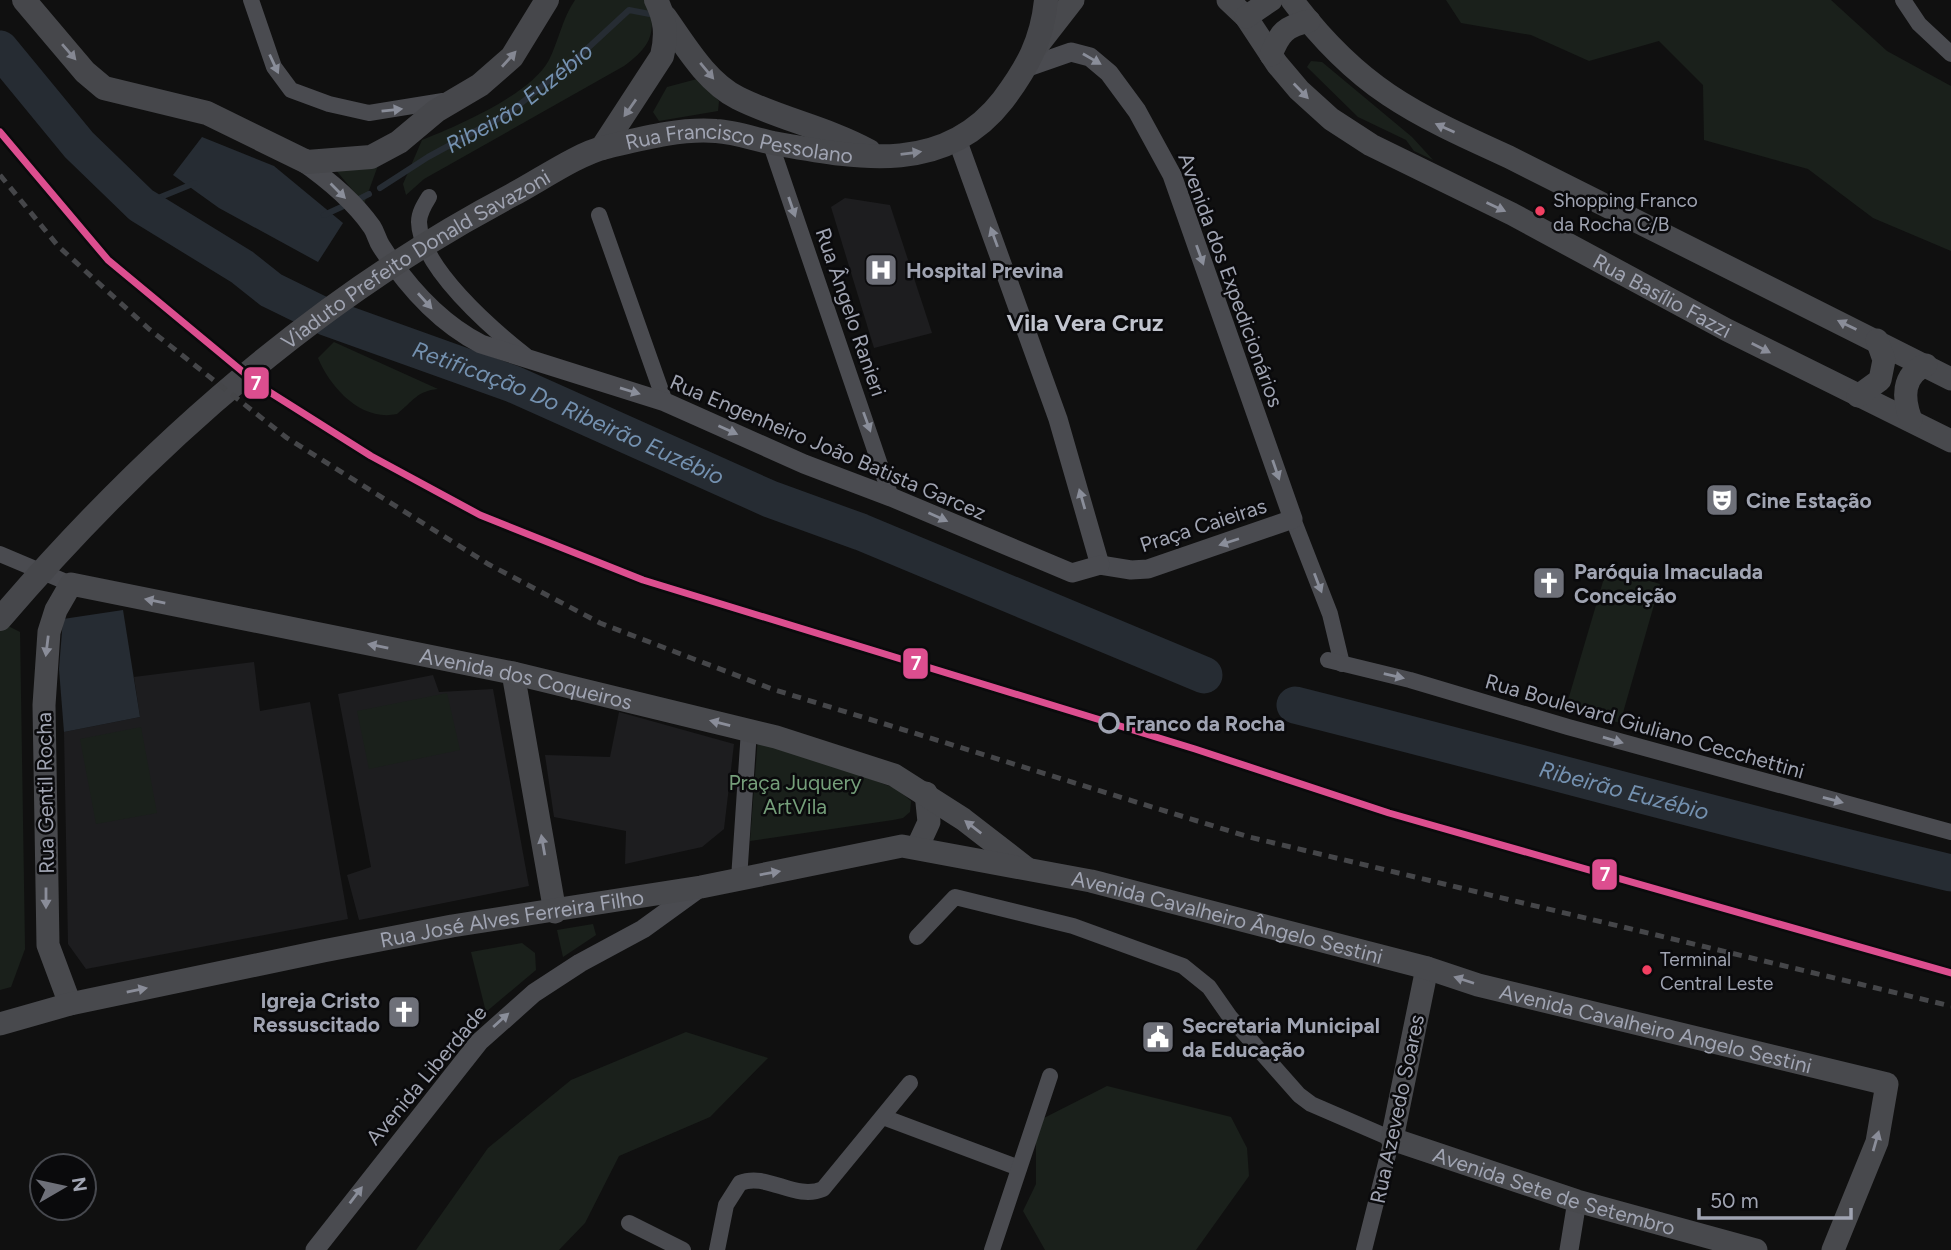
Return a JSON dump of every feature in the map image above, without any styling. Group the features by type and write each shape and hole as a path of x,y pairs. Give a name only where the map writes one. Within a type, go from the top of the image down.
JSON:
{"main road":[{"path":"24,0 85,72 104,88 207,113 262,138 300,160 335,161 370,157 385,151 480,85 512,57 547,0"},
{"name":"Rua Francisco Pessolano","path":"1033,56 1046,0"},
{"name":"Rua Francisco Pessolano","path":"598,150 695,130 716,131 849,155 937,150 958,142 988,119 1073,0"},
{"name":"Rua Basílio Fazzi","path":"1228,0 1246,17 1271,55 1315,105 1371,145 1512,214 1727,330 1951,441"},
{"path":"1246,17 1271,0"},
{"path":"1292,0 1349,67 1385,95 1434,123 1509,157 1951,379"},
{"path":"598,150 656,67 666,40 660,9"},
{"name":"Rua Francisco Pessolano","path":"660,9 713,80 736,97 835,133 877,155"},
{"path":"1271,55 1282,32 1292,25 1309,21"},
{"name":"Viaduto Prefeito Donald Savazoni","path":"0,619 117,490 257,363 395,265 483,211 598,150"},
{"path":"1858,396 1880,380 1884,360 1877,340"},
{"path":"1911,420 1906,402 1906,387 1911,374 1926,365"},
{"name":"Avenida dos Coqueiros","path":"71,584 513,673 749,730 861,763 894,775 926,793 1027,868"},
{"name":"Rua Gentil Rocha","path":"70,1004 48,945 44,705 49,632 56,610 71,584"},
{"path":"513,673 555,912"},
{"path":"917,848 929,822 926,793"},
{"name":"Rua José Alves Ferreira Filho","path":"0,1024 70,1004 387,938 701,887 881,849 917,848 1027,868"},
{"name":"Avenida Cavalheiro Ângelo Sestini","path":"1027,868 1091,881 1427,968"},
{"name":"Avenida Cavalheiro Angelo Sestini","path":"1427,968 1478,985 1887,1084 1877,1142 1833,1250"},
{"name":"Rua Azevedo Soares","path":"1392,1139 1427,968"},
{"name":"Avenida Sete de Setembro","path":"1392,1139 1577,1201 1756,1250"}],"street":[{"path":"251,0 274,67 291,90 329,104 369,113 455,100"},
{"path":"1903,0 1919,24 1951,54"},
{"name":"Avenida dos Expedicionários","path":"1033,56 1070,52 1090,57 1109,73 1137,111 1172,175 1293,519"},
{"name":"Rua Ângelo Ranieri","path":"770,142 891,497"},
{"path":"958,142 1058,419 1100,565"},
{"name":"Rua Engenheiro João Batista Garcez","path":"300,160 324,177 371,226 381,246 446,322 491,349 665,402 804,464 891,497 1072,573 1100,565"},
{"name":"Rua Engenheiro João Batista Garcez","path":"429,197 419,224 423,242 438,267 490,327 536,363"},
{"path":"599,215 665,402"},
{"name":"Praça Caieiras","path":"1100,565 1131,570 1148,569 1293,519 1329,614 1335,662"},
{"name":"Avenida dos Coqueiros","path":"1,553 71,584"},
{"name":"Rua Boulevard Giuliano Cecchettini","path":"1335,662 1410,680 1568,727 1951,832"},
{"path":"738,879 749,730"},
{"name":"Avenida Liberdade","path":"315,1250 358,1192 479,1042 500,1020 580,963 643,929 701,887"},
{"path":"917,937 955,897 1073,926 1183,966 1209,987 1230,1017 1299,1096 1311,1104 1392,1139"},
{"path":"992,1250 1050,1076"},
{"path":"717,1250 726,1205 740,1183 757,1181 802,1192 823,1189 910,1083"},
{"path":"883,1116 1019,1168"},
{"name":"Rua Azevedo Soares","path":"1364,1250 1392,1139"},
{"path":"1569,1250 1577,1201"},
{"path":"629,1223 683,1250"}],"shaded area":[{"path":"202,137 274,166 343,223 318,262 219,208 173,175"},
{"name":"Hospital Previna","path":"845,198 890,205 932,333 874,348 831,207"},
{"path":"123,610 140,717 64,732 59,669 63,619"},
{"path":"254,662 260,711 310,702 348,919 86,969 68,944 64,732 140,717 134,677"},
{"path":"433,675 439,692 493,689 529,886 359,920 347,875 371,867 338,694"},
{"path":"619,712 734,744 724,829 702,847 625,864 626,831 554,817 545,755 610,757"}],"green space":[{"path":"575,0 650,0 652,22 646,45 624,66 424,179 406,195 403,184 422,140 492,107 527,85 549,60"},
{"path":"1446,0 1831,0 1887,51 1951,86 1951,251 1873,218 1808,169 1704,140 1703,85 1659,41 1589,61 1531,35 1461,23"},
{"path":"1311,61 1322,62 1412,137 1433,160 1414,151 1406,140 1358,117 1307,67"},
{"path":"697,79 719,101 718,111 659,121 653,112 667,87"},
{"path":"381,157 364,204 335,169"},
{"path":"334,342 438,389 420,394 397,414 371,413 339,391 323,369 318,358"},
{"path":"1607,568 1660,584 1620,723 1566,707"},
{"path":"0,622 20,632 25,949 11,987 0,990"},
{"path":"447,693 460,750 369,769 357,711"},
{"path":"141,727 157,813 96,824 80,739"},
{"name":"Praça Juquery ArtVila","path":"758,737 897,789 911,801 910,812 903,818 893,820 750,841"},
{"path":"593,924 596,935 563,957 557,930"},
{"path":"522,943 535,953 536,970 486,1012 471,952"},
{"path":"686,1032 768,1058 710,1117 619,1156 585,1223 559,1250 416,1250 488,1148 571,1080"},
{"path":"1107,1086 1231,1117 1247,1148 1249,1176 1196,1250 1045,1250 1023,1211 1036,1184 1036,1122"}],"waterway":[{"name":"Ribeirão Euzébio","path":"380,188 428,157 509,113 576,59 629,10 655,15"},
{"name":"Retificação Do Ribeirão Euzébio","path":"0,49 79,145 141,205 242,267 271,290 326,317 513,384 770,499 861,532 1204,675"},
{"name":"Ribeirão Euzébio","path":"141,205 195,183"},
{"name":"Ribeirão Euzébio","path":"355,201 369,194"},
{"name":"Ribeirão Euzébio","path":"324,215 348,204"},
{"name":"Ribeirão Euzébio","path":"1295,705 1786,833 1951,873"}],"railway":[{"path":"0,175 58,246 149,329 287,438 488,564 600,623 772,689 1249,837 1951,1006"}],"transit line":[{"name":"7","path":"0,132 108,260 260,386 371,456 480,515 643,580 1195,749 1389,813 1951,973"}],"place":[{"name":"Shopping Franco da Rocha C/B","path":"1540,211"},
{"name":"Hospital Previna","path":"881,270"},
{"name":"Cine Estação","path":"1722,500"},
{"name":"Paróquia Imaculada Conceição","path":"1549,583"},
{"name":"Franco da Rocha","path":"1109,723"},
{"name":"Terminal Central Leste","path":"1647,970"},
{"name":"Igreja Cristo Ressuscitado","path":"404,1012"},
{"name":"Secretaria Municipal da Educação","path":"1158,1037"}],"district":[{"name":"Vila Vera Cruz","path":"1085,322"}]}
